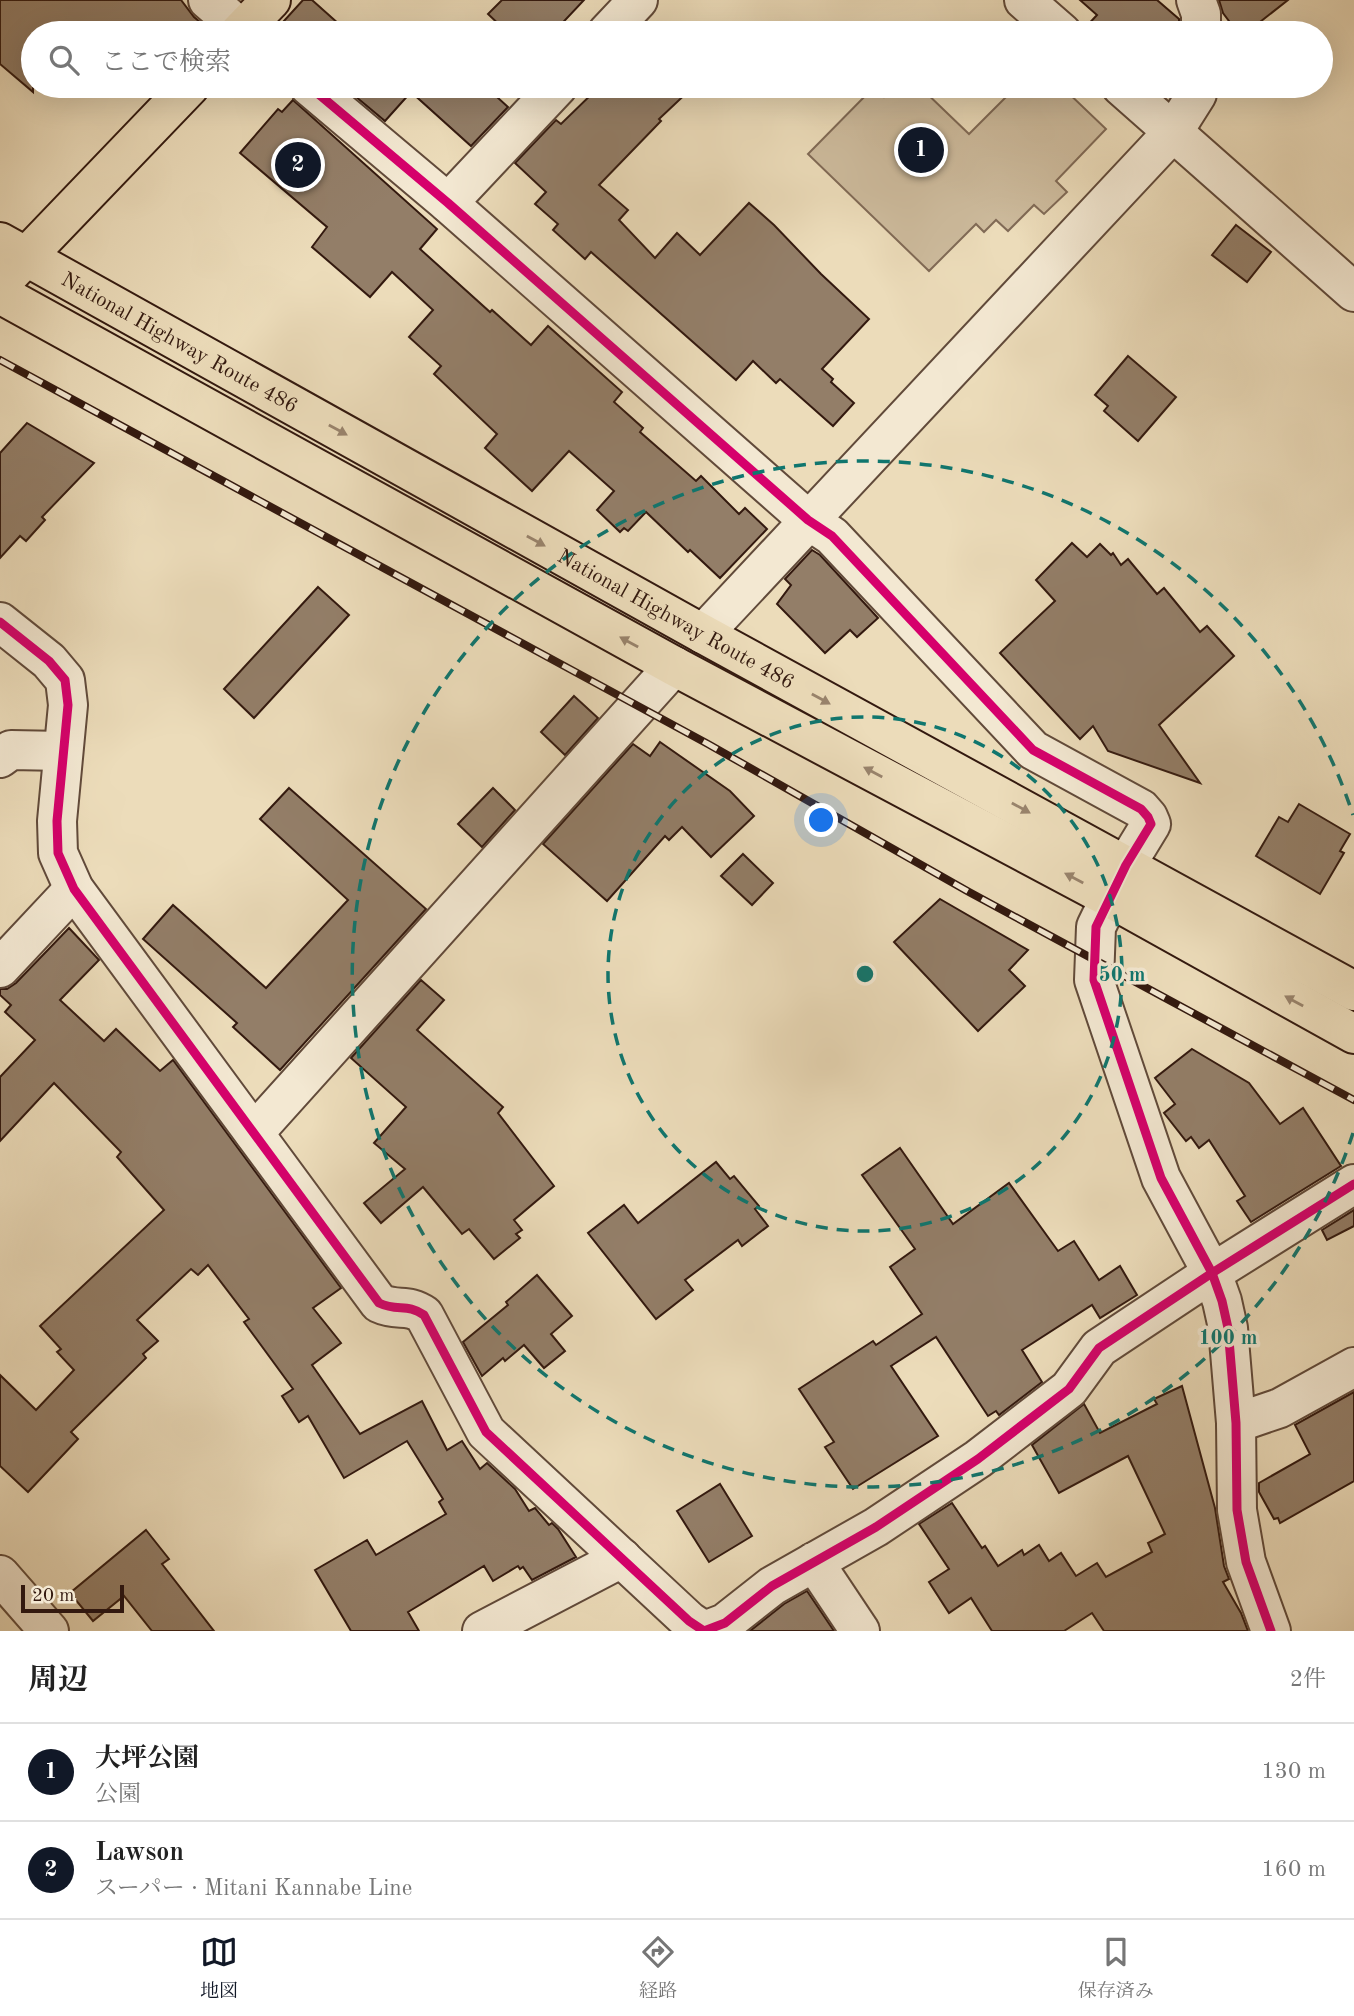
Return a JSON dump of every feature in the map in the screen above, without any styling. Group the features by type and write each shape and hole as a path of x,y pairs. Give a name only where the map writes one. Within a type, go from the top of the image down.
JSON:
{"main road":[{"path":"253,21 271,0"},
{"path":"0,284 14,249 177,98"},
{"name":"National Highway Route 486","path":"14,249 703,634 1118,881 1354,1034"},
{"name":"National Highway Route 486","path":"0,294 674,666 1118,881 1354,991"}],"street":[{"path":"208,0 231,21"},
{"path":"618,21 638,0"},
{"path":"1024,0 1048,21"},
{"path":"1196,0 1201,21"},
{"path":"323,98 448,203 808,520 832,536 1033,751 1141,809 1150,824 1096,927 1094,979 1161,1178 1212,1273 1222,1301 1228,1328 1236,1423 1237,1510 1246,1562 1270,1631"},
{"path":"448,203 547,98"},
{"path":"1135,98 1354,292"},
{"path":"703,634 1173,132 1194,98"},
{"path":"0,622 49,661 65,680 68,705 57,821 58,853 74,889 379,1303 391,1308 413,1308 424,1315 486,1432 689,1621 704,1631 725,1623 772,1586 876,1527 978,1459 1069,1389 1099,1348 1354,1184"},
{"path":"254,1133 674,666"},
{"path":"0,758 11,750 63,751"},
{"path":"0,968 74,889"},
{"path":"1236,1423 1280,1408 1354,1367"},
{"path":"482,1631 622,1558"},
{"path":"814,1562 860,1631"},
{"path":"0,1575 49,1631"}],"shaded area":[{"path":"863,98 932,98 969,134 1005,98 1074,98 1106,129 1056,181 1067,192 1044,214 1034,205 1008,231 996,220 984,232 976,224 929,271 808,154"}],"building":[{"path":"0,0 181,0 199,21 21,21 21,82 0,64"},
{"path":"303,0 312,0 336,21 284,21"},
{"path":"502,0 584,0 564,21 495,21 488,14"},
{"path":"1080,0 1157,0 1179,21 1091,21 1097,15"},
{"path":"1219,0 1288,0 1261,21 1229,21"},
{"path":"357,98 406,98 385,121"},
{"path":"418,98 498,98 508,107 471,146"},
{"path":"588,98 681,98 599,185 628,210 619,220 655,258 677,233 700,255 749,203 869,319 822,369 833,379 831,382 854,403 833,426 780,379 776,383 753,361 736,380 591,252 585,259 553,230 558,224 535,204 546,192 515,163 556,120 561,124"},
{"path":"293,100 437,229 420,249 531,345 548,326 622,392 614,402 643,428 640,432 696,481 701,476 739,514 745,508 767,529 720,578 646,512 628,531 624,528 620,532 597,510 614,491 569,451 532,491 485,448 497,434 434,374 441,366 409,337 433,310 392,272 370,297 312,247 327,227 240,153 278,109 282,112"},
{"path":"1236,225 1271,252 1247,282 1212,255"},
{"path":"1128,356 1176,397 1138,441 1104,411 1108,406 1095,395"},
{"path":"27,423 94,463 42,517 45,520 26,541 20,536 0,558 0,453"},
{"path":"1072,543 1087,557 1100,544 1111,555 1113,553 1121,565 1128,559 1157,594 1164,588 1200,632 1207,626 1234,656 1159,725 1200,783 1108,751 1093,726 1080,739 1000,653 1055,601 1036,580"},
{"path":"812,550 820,555 878,618 857,637 850,630 825,653 777,604 791,585 785,579"},
{"path":"318,587 349,615 254,718 224,689"},
{"path":"574,696 598,718 565,755 541,732"},
{"path":"660,742 730,791 754,816 711,857 682,827 669,840 665,836 607,901 543,844 633,744 650,756"},
{"path":"289,788 426,909 280,1070 233,1027 237,1023 143,939 173,905 266,988 348,900 260,819"},
{"path":"493,788 515,810 482,847 458,824"},
{"path":"1299,804 1350,834 1340,851 1344,853 1320,894 1256,856 1279,817 1288,822"},
{"path":"743,854 773,883 752,905 721,876"},
{"path":"940,899 1028,950 1009,970 1025,986 978,1031 894,942"},
{"path":"69,928 99,960 60,1000 104,1041 116,1029 160,1071 173,1060 341,1288 313,1308 341,1343 312,1365 360,1434 422,1401 447,1450 462,1441 480,1469 487,1463 515,1489 529,1511 535,1508 549,1525 552,1523 558,1529 576,1557 532,1580 523,1567 520,1569 518,1566 493,1581 484,1566 408,1612 419,1631 351,1631 315,1570 367,1540 376,1555 446,1514 439,1502 443,1499 407,1441 344,1478 308,1416 299,1422 282,1396 293,1389 244,1322 249,1319 208,1265 198,1275 191,1269 137,1320 158,1341 143,1354 146,1358 71,1432 78,1439 28,1492 0,1466 0,1375 36,1410 74,1370 57,1352 61,1349 40,1326 164,1210 117,1157 121,1152 54,1083 0,1141 0,1077 35,1040 5,1012 11,1005 0,995 0,989 7,989 16,983"},
{"path":"421,980 444,1000 417,1030 503,1107 498,1113 554,1186 514,1220 522,1230 516,1234 520,1238 494,1259 469,1229 462,1234 423,1187 381,1223 364,1203 405,1169 374,1143 406,1107 351,1058"},
{"path":"1192,1049 1249,1083 1280,1124 1303,1108 1341,1166 1251,1222 1237,1201 1245,1196 1209,1140 1199,1148 1191,1137 1186,1141 1164,1113 1175,1104 1155,1078"},
{"path":"900,1148 953,1224 1009,1183 1058,1251 1074,1241 1099,1280 1120,1266 1137,1295 1100,1318 1092,1305 1022,1350 1042,1382 999,1415 996,1411 988,1416 936,1337 891,1366 938,1436 853,1489 825,1447 834,1442 799,1389 873,1341 876,1345 922,1314 890,1267 915,1249 862,1175"},
{"path":"716,1162 730,1179 734,1176 759,1206 755,1209 768,1226 742,1246 738,1240 685,1280 693,1290 656,1319 588,1233 624,1205 638,1223"},
{"path":"1354,1210 1354,1226 1327,1240 1322,1230"},
{"path":"537,1275 572,1316 551,1334 565,1351 544,1368 524,1345 482,1376 463,1342 508,1305 506,1302"},
{"path":"1182,1386 1215,1508 1224,1566 1229,1579 1223,1582 1248,1631 1104,1631 1092,1613 1064,1631 992,1631 971,1598 949,1613 929,1582 949,1569 919,1524 952,1503 982,1548 985,1546 998,1566 1022,1550 1024,1555 1039,1545 1049,1561 1061,1553 1076,1576 1097,1563 1106,1577 1152,1552 1148,1543 1165,1534 1128,1456 1059,1493 1032,1445 1084,1404 1100,1433 1157,1404 1154,1399"},
{"path":"1354,1392 1354,1481 1280,1523 1278,1518 1274,1519 1259,1492 1259,1483 1310,1454 1295,1425"},
{"path":"720,1484 752,1536 709,1562 677,1511"},
{"path":"146,1530 169,1559 162,1564 214,1631 152,1631 124,1596 93,1621 70,1593"},
{"path":"807,1591 834,1631 750,1631 784,1604"}],"railway":[{"path":"0,360 708,744 969,892 1354,1100"}],"cycle path":[{"path":"323,98 448,203 808,520 832,536 1033,750 1141,809 1148,817 1151,824 1126,865 1096,927 1094,980 1161,1178 1212,1273 1222,1301 1228,1328 1236,1423 1237,1510 1246,1562 1271,1631"},
{"path":"0,622 49,661 65,680 68,705 57,821 58,853 74,889 379,1303 412,1309 424,1315 486,1432 689,1621 704,1631 725,1623 772,1586 876,1527 978,1459 1069,1389 1099,1348 1354,1184"}],"place":[{"name":"大坪公園","path":"921,150"},
{"name":"Lawson","path":"298,165"}]}
